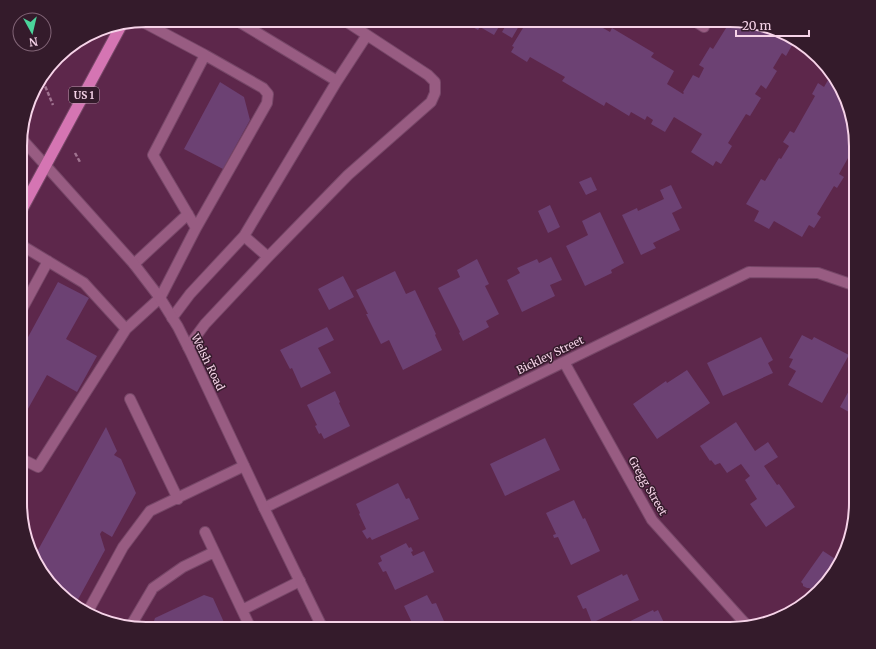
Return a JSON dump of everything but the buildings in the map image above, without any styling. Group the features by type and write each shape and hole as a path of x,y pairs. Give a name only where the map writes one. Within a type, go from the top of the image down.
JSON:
{"highway":[{"name":"US 1","path":"27,200 119,30"}],"street":[{"path":"27,462 38,467 126,329 160,298 196,228 267,103 268,94 263,88 152,27"},
{"path":"248,27 337,81"},
{"path":"188,347 205,324 348,175 431,102 435,93 435,82 428,75 355,27"},
{"path":"172,318 190,294 244,236 337,81 367,35"},
{"path":"196,228 153,155 205,55"},
{"name":"Welsh Road","path":"27,145 134,264 160,298 188,347 320,622"},
{"path":"134,264 188,214"},
{"path":"244,236 268,257"},
{"path":"27,248 84,284 126,329"},
{"path":"27,300 48,262"},
{"name":"Bickley Street","path":"264,508 749,272 818,273 849,284"},
{"name":"Gregg Street","path":"564,362 652,520 744,621"},
{"path":"130,399 178,498"},
{"path":"90,608 123,547 150,511 244,466"},
{"path":"205,532 248,622"},
{"path":"133,621 152,588 183,567 214,552"},
{"path":"242,610 300,581"}],"path":[{"path":"44,84 53,105"},
{"path":"75,153 80,162"}]}
